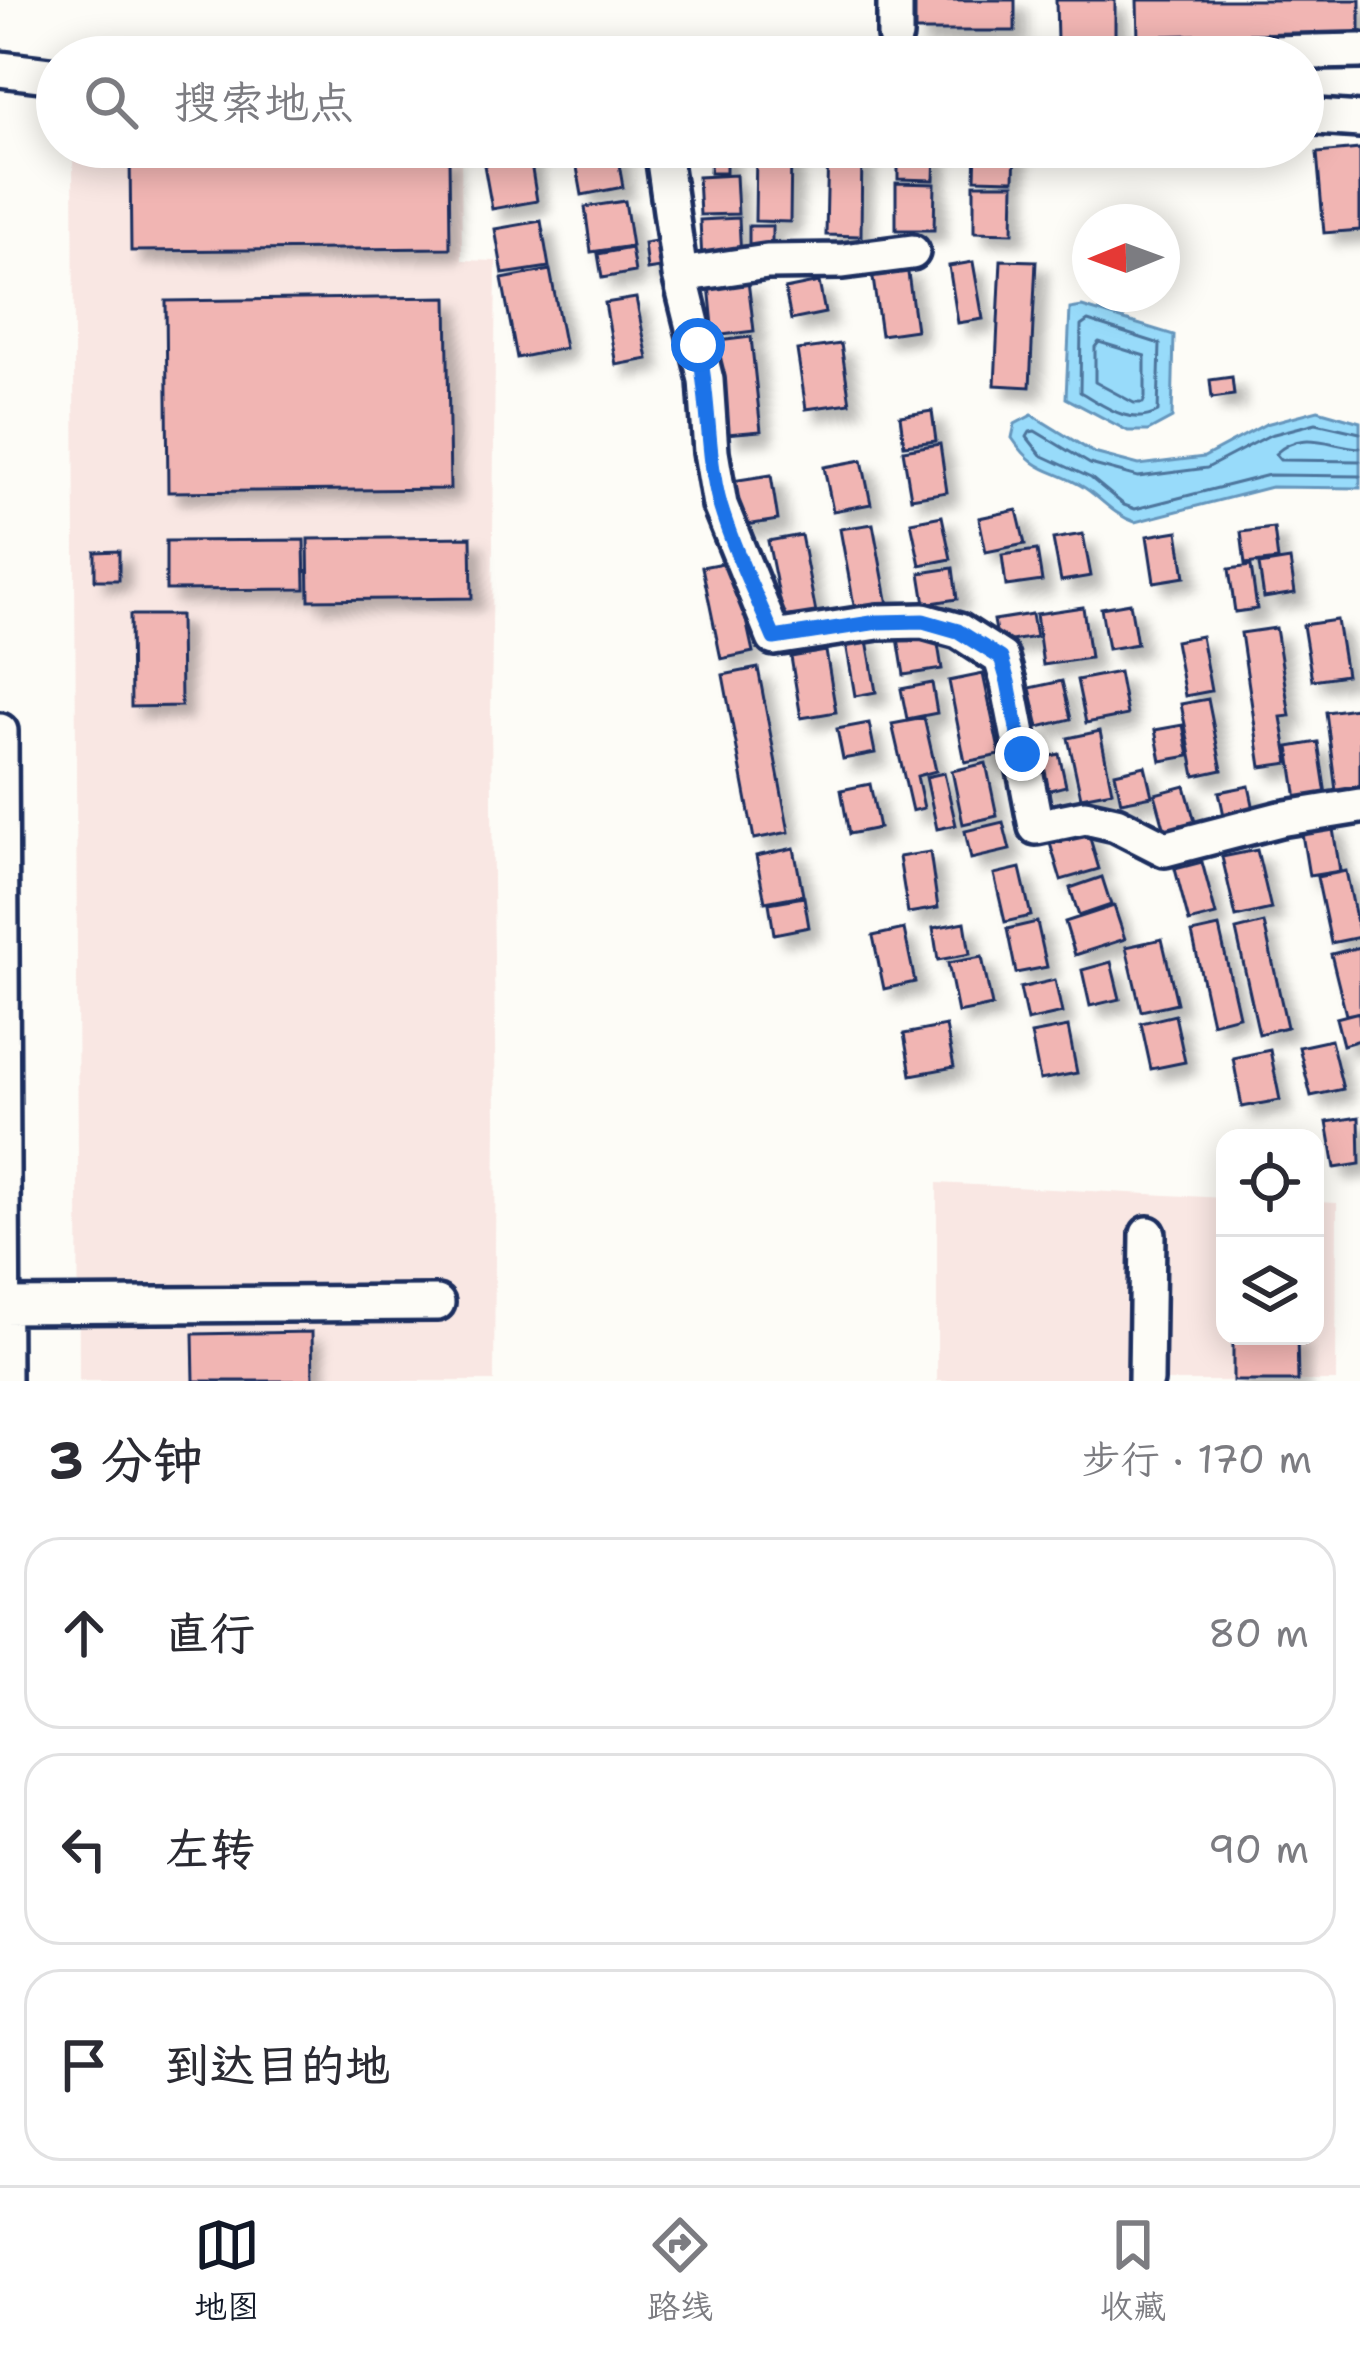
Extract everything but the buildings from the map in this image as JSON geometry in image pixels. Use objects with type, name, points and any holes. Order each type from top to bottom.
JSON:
[{"type":"street","points":[[895,0],[895,36]]},
{"type":"street","points":[[1324,52],[1360,51]]},
{"type":"street","points":[[0,69],[36,73]]},
{"type":"street","points":[[1324,117],[1360,120]]},
{"type":"street","points":[[665,168],[680,275],[706,380],[720,505],[774,638],[878,622],[923,621],[958,631],[1001,658],[1036,826],[1085,817],[1116,824],[1165,849],[1280,819],[1360,806]]},
{"type":"street","points":[[680,275],[766,262],[843,261],[912,252]]},
{"type":"street","points":[[0,730],[3,1381]]},
{"type":"street","points":[[1146,1381],[1148,1234]]},
{"type":"street","points":[[2,1290],[437,1303]]},
{"type":"shaded area","points":[[73,168],[461,168],[462,260],[496,261],[491,722],[494,1381],[79,1381]]},
{"type":"shaded area","points":[[937,1183],[1216,1198],[1216,1345],[1324,1345],[1324,1202],[1337,1203],[1336,1381],[937,1381]]},
{"type":"water","points":[[1070,309],[1098,312],[1174,335],[1172,418],[1148,431],[1128,431],[1066,398]]},
{"type":"water","points":[[1318,410],[1360,422],[1360,488],[1271,487],[1135,522],[1085,488],[1038,465],[1012,438],[1015,424],[1032,415],[1094,453],[1139,465],[1204,457],[1266,424]]},
{"type":"route","points":[[698,345],[720,505],[774,638],[878,622],[923,621],[958,631],[1001,658],[1022,754]]}]
